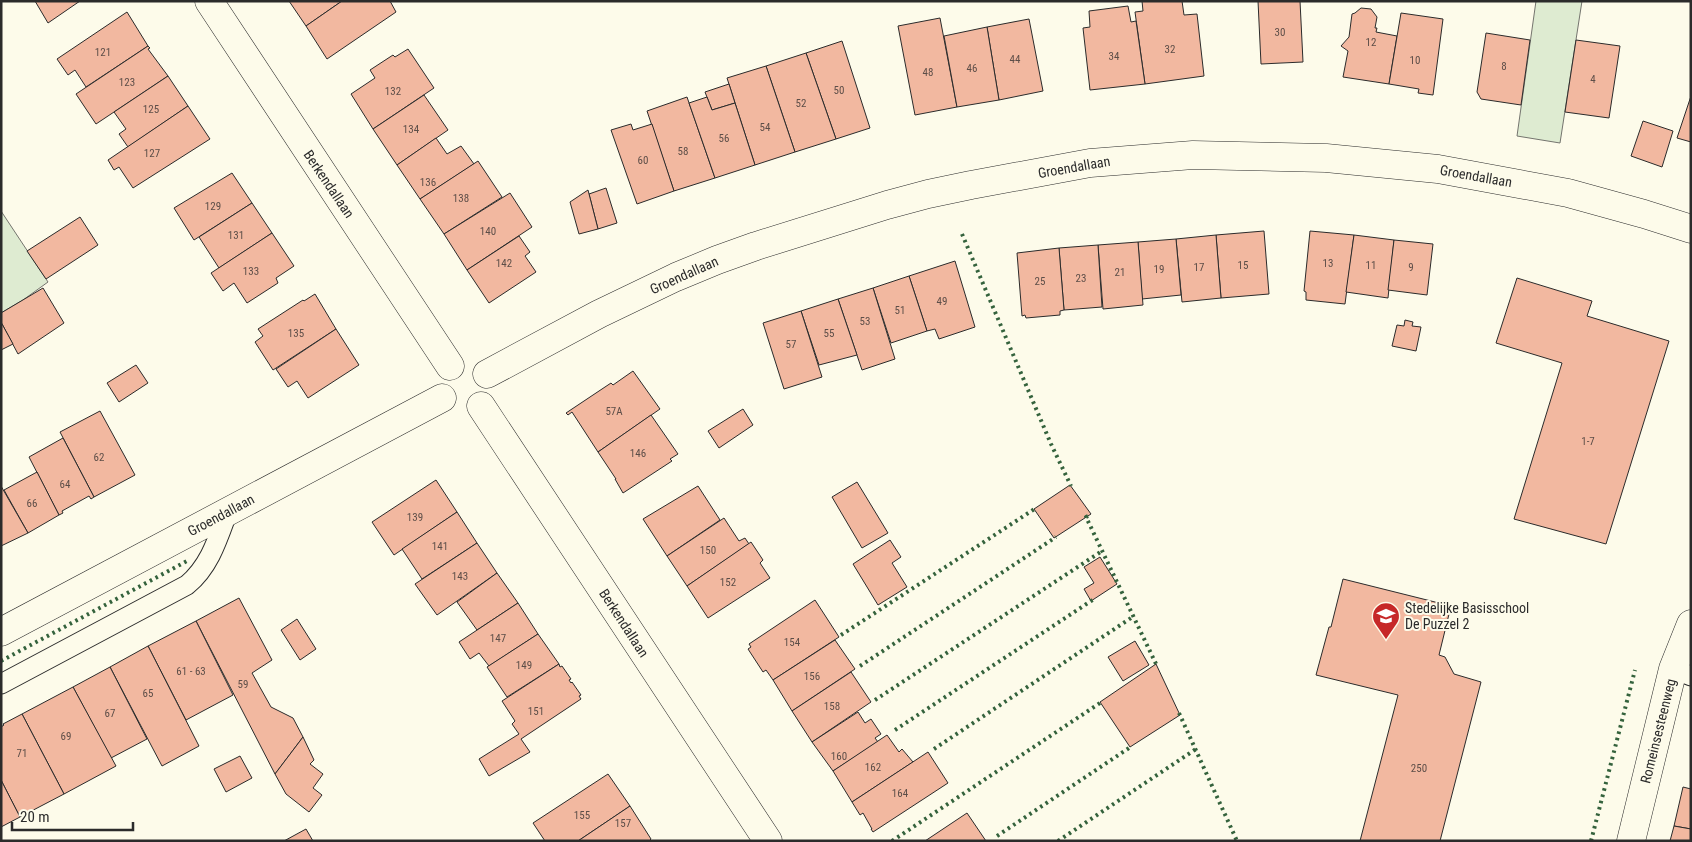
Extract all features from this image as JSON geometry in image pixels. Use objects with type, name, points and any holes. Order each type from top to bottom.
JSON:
[{"type":"street","name":"Berkendallaan","points":[[208,1],[450,366]]},
{"type":"street","name":"Groendallaan","points":[[487,374],[599,314],[676,277],[756,246],[920,196],[1090,163],[1130,158],[1193,155],[1326,158],[1438,169],[1568,193],[1691,229]]},
{"type":"street","points":[[460,361],[468,361],[475,363],[487,374],[490,382],[490,391],[487,399],[481,406],[465,412],[457,411],[449,407],[442,398],[439,383],[442,375],[450,366],[460,361]]},
{"type":"street","name":"Groendallaan","points":[[1,632],[442,398]]},
{"type":"street","name":"Berkendallaan","points":[[481,406],[768,841]]},
{"type":"street","name":"Romeinsesteenweg","points":[[1631,841],[1682,672],[1691,624]]},
{"type":"lane","points":[[1,684],[188,585],[197,577],[216,544],[228,511]]},
{"type":"green space","points":[[1536,1],[1582,1],[1560,143],[1517,136]]},
{"type":"green space","points":[[1,211],[48,282],[1,313]]},
{"type":"building","points":[[35,1],[80,1],[48,23]]},
{"type":"building","points":[[289,1],[342,1],[306,26]]},
{"type":"building","points":[[342,1],[390,1],[396,12],[327,59],[306,26]]},
{"type":"building","points":[[1142,1],[1182,1],[1184,15],[1197,14],[1204,76],[1145,84],[1135,12],[1143,11]]},
{"type":"building","points":[[1258,1],[1300,1],[1303,62],[1261,64]]},
{"type":"building","points":[[1128,6],[1131,22],[1136,21],[1145,84],[1090,90],[1083,28],[1090,27],[1089,11]]},
{"type":"building","points":[[1361,8],[1371,9],[1377,17],[1376,32],[1397,36],[1389,84],[1343,77],[1348,51],[1341,46],[1349,37],[1352,14]]},
{"type":"building","points":[[127,12],[148,46],[86,87],[75,70],[68,75],[57,59]]},
{"type":"building","points":[[1401,13],[1443,19],[1433,95],[1418,93],[1419,89],[1389,84]]},
{"type":"building","points":[[940,18],[957,107],[915,115],[898,26]]},
{"type":"building","points":[[1029,19],[1043,91],[999,100],[987,27]]},
{"type":"building","points":[[987,27],[999,100],[957,107],[944,36]]},
{"type":"building","points":[[1486,33],[1530,40],[1521,105],[1481,99],[1477,92]]},
{"type":"building","points":[[1576,40],[1620,46],[1609,118],[1565,112]]},
{"type":"building","points":[[842,41],[870,128],[836,139],[806,53]]},
{"type":"building","points":[[148,46],[150,48],[148,49],[168,76],[96,124],[76,94]]},
{"type":"building","points":[[408,49],[434,88],[373,129],[351,94],[375,78],[370,70],[393,55],[395,57]]},
{"type":"building","points":[[806,53],[836,139],[795,152],[766,66]]},
{"type":"building","points":[[766,66],[795,152],[755,165],[727,78]]},
{"type":"building","points":[[168,76],[188,106],[128,147],[119,134],[126,129],[114,112]]},
{"type":"building","points":[[729,84],[735,103],[712,110],[705,92]]},
{"type":"building","points":[[424,95],[448,130],[397,165],[373,129]]},
{"type":"building","points":[[1691,96],[1691,142],[1677,138]]},
{"type":"building","points":[[687,97],[715,178],[674,191],[647,111]]},
{"type":"building","points":[[707,97],[712,110],[735,103],[755,165],[715,178],[689,103]]},
{"type":"building","points":[[188,106],[210,139],[133,188],[119,167],[114,170],[108,160]]},
{"type":"building","points":[[1643,121],[1673,131],[1662,167],[1631,156]]},
{"type":"building","points":[[631,124],[633,130],[652,124],[674,191],[637,204],[611,130]]},
{"type":"building","points":[[436,138],[447,154],[461,146],[474,164],[420,199],[397,165]]},
{"type":"building","points":[[478,161],[502,197],[444,234],[420,199]]},
{"type":"building","points":[[232,173],[252,203],[194,240],[174,208]]},
{"type":"building","points":[[606,188],[617,223],[598,229],[589,194]]},
{"type":"building","points":[[588,190],[598,229],[579,234],[570,202]]},
{"type":"building","points":[[510,193],[532,227],[467,270],[444,234]]},
{"type":"building","points":[[252,203],[272,233],[219,268],[199,237]]},
{"type":"building","points":[[80,217],[98,245],[46,279],[27,251]]},
{"type":"building","points":[[1264,231],[1269,294],[1221,298],[1216,235]]},
{"type":"building","points":[[1310,231],[1354,235],[1345,304],[1306,300],[1306,292],[1304,291]]},
{"type":"building","points":[[272,233],[294,266],[276,278],[278,283],[247,303],[234,283],[223,291],[211,273]]},
{"type":"building","points":[[1216,235],[1221,298],[1182,302],[1176,239]]},
{"type":"building","points":[[1354,235],[1394,240],[1388,298],[1346,292]]},
{"type":"building","points":[[519,236],[530,252],[525,256],[536,272],[489,303],[467,270]]},
{"type":"building","points":[[1176,239],[1181,295],[1142,299],[1138,242]]},
{"type":"building","points":[[1394,240],[1433,244],[1427,295],[1388,290]]},
{"type":"building","points":[[1138,242],[1143,305],[1103,309],[1098,245]]},
{"type":"building","points":[[1098,245],[1102,307],[1064,310],[1059,248]]},
{"type":"building","points":[[1059,248],[1064,310],[1060,311],[1060,315],[1026,318],[1025,315],[1022,316],[1017,253]]},
{"type":"building","points":[[955,261],[975,327],[939,339],[935,329],[927,331],[909,276]]},
{"type":"building","points":[[909,276],[927,331],[891,343],[873,288]]},
{"type":"building","points":[[1517,278],[1592,301],[1587,316],[1669,341],[1606,544],[1514,519],[1562,363],[1496,343]]},
{"type":"building","points":[[43,288],[64,323],[18,354],[1,322],[1,313]]},
{"type":"building","points":[[873,288],[895,359],[862,370],[838,299]]},
{"type":"building","points":[[315,294],[336,329],[273,370],[255,342],[263,336],[258,329]]},
{"type":"building","points":[[838,299],[857,355],[819,365],[801,311]]},
{"type":"building","points":[[801,311],[822,377],[784,389],[763,323]]},
{"type":"building","points":[[1405,320],[1413,322],[1412,326],[1421,327],[1416,351],[1392,346],[1397,325],[1404,326]]},
{"type":"building","points":[[1,325],[13,344],[1,350]]},
{"type":"building","points":[[336,329],[359,365],[308,398],[297,381],[288,387],[276,369]]},
{"type":"building","points":[[136,365],[148,383],[119,402],[107,383]]},
{"type":"building","points":[[633,371],[660,409],[598,452],[572,412],[568,415],[566,413],[611,383],[613,385]]},
{"type":"building","points":[[743,409],[753,425],[719,448],[708,431]]},
{"type":"building","points":[[100,411],[135,475],[94,497],[60,432]]},
{"type":"building","points":[[651,415],[678,454],[670,459],[672,461],[623,493],[598,452]]},
{"type":"building","points":[[63,438],[94,497],[91,499],[89,496],[62,511],[63,513],[59,515],[29,457]]},
{"type":"building","points":[[37,472],[59,515],[28,533],[4,490]]},
{"type":"building","points":[[436,480],[457,512],[394,555],[372,522]]},
{"type":"building","points":[[857,482],[888,533],[862,548],[832,497]]},
{"type":"building","points":[[1070,485],[1091,514],[1054,538],[1034,509]]},
{"type":"building","points":[[1,486],[28,533],[1,546]]},
{"type":"building","points":[[698,486],[720,520],[667,556],[643,519]]},
{"type":"building","points":[[457,512],[477,543],[422,579],[402,549]]},
{"type":"building","points":[[724,518],[739,541],[745,538],[749,544],[687,586],[667,556]]},
{"type":"building","points":[[890,540],[901,557],[892,563],[907,587],[878,605],[853,564]]},
{"type":"building","points":[[751,542],[763,560],[760,563],[770,578],[708,618],[687,586]]},
{"type":"building","points":[[477,543],[497,573],[437,615],[415,584]]},
{"type":"building","points":[[1100,557],[1117,584],[1091,601],[1084,589],[1094,583],[1084,567]]},
{"type":"building","points":[[497,573],[518,603],[477,630],[457,602]]},
{"type":"building","points":[[1343,579],[1451,606],[1439,655],[1445,657],[1454,674],[1481,682],[1440,841],[1360,841],[1398,695],[1316,675]]},
{"type":"building","points":[[239,598],[272,660],[252,673],[271,707],[293,718],[303,737],[275,774],[196,621]]},
{"type":"building","points":[[815,600],[839,637],[773,680],[766,670],[763,672],[748,649],[751,647],[749,644]]},
{"type":"building","points":[[518,603],[538,634],[489,666],[479,653],[470,659],[459,642]]},
{"type":"building","points":[[297,619],[316,649],[300,660],[281,630]]},
{"type":"building","points":[[196,621],[233,695],[186,720],[148,646]]},
{"type":"building","points":[[538,634],[559,664],[507,697],[487,667]]},
{"type":"building","points":[[835,640],[855,669],[792,711],[773,680]]},
{"type":"building","points":[[1135,641],[1149,665],[1123,681],[1108,657]]},
{"type":"building","points":[[148,646],[199,746],[162,766],[110,667]]},
{"type":"building","points":[[559,664],[571,679],[569,680],[581,695],[579,696],[581,699],[521,739],[530,752],[489,776],[479,759],[519,734],[512,724],[515,721],[502,701]]},
{"type":"building","points":[[1156,664],[1180,715],[1130,747],[1100,702]]},
{"type":"building","points":[[110,667],[147,739],[111,758],[73,687]]},
{"type":"building","points":[[851,672],[871,702],[812,742],[792,711]]},
{"type":"building","points":[[73,687],[116,766],[64,794],[22,714]]},
{"type":"building","points":[[858,712],[865,723],[871,719],[881,734],[875,738],[878,742],[833,771],[812,742]]},
{"type":"building","points":[[22,714],[64,794],[20,817],[1,780],[1,727]]},
{"type":"building","points":[[887,735],[899,752],[902,749],[913,762],[852,802],[833,771]]},
{"type":"building","points":[[303,737],[314,760],[310,764],[323,774],[313,788],[322,795],[309,812],[286,794],[275,774]]},
{"type":"building","points":[[928,752],[948,783],[873,832],[863,813],[860,815],[852,802]]},
{"type":"building","points":[[240,756],[252,778],[226,792],[214,769]]},
{"type":"building","points":[[608,774],[630,806],[578,841],[545,841],[533,823]]},
{"type":"building","points":[[1,780],[20,817],[1,827]]},
{"type":"building","points":[[1683,787],[1691,789],[1691,829],[1674,826]]},
{"type":"building","points":[[630,806],[651,839],[649,841],[578,841]]},
{"type":"building","points":[[967,813],[986,841],[925,841]]},
{"type":"building","points":[[1674,826],[1691,829],[1691,841],[1670,841]]},
{"type":"building","points":[[306,829],[313,841],[284,841]]},
{"type":"hedge","points":[[962,234],[1051,444],[1071,486]]},
{"type":"hedge","points":[[841,635],[1036,508]]},
{"type":"hedge","points":[[1088,516],[1086,517],[1157,666]]},
{"type":"hedge","points":[[860,666],[1056,537]]},
{"type":"hedge","points":[[875,700],[1102,551]]},
{"type":"hedge","points":[[1,661],[187,561]]},
{"type":"hedge","points":[[895,730],[1094,599]]},
{"type":"hedge","points":[[934,749],[1134,616]]},
{"type":"hedge","points":[[1591,841],[1635,670]]},
{"type":"hedge","points":[[892,841],[1103,701]]},
{"type":"hedge","points":[[1179,713],[1237,841]]},
{"type":"hedge","points":[[997,836],[1132,746]]},
{"type":"hedge","points":[[1058,841],[1196,749]]},
{"type":"place","name":"Stedelijke Basisschool De Puzzel 2","points":[[1386,640]]}]
